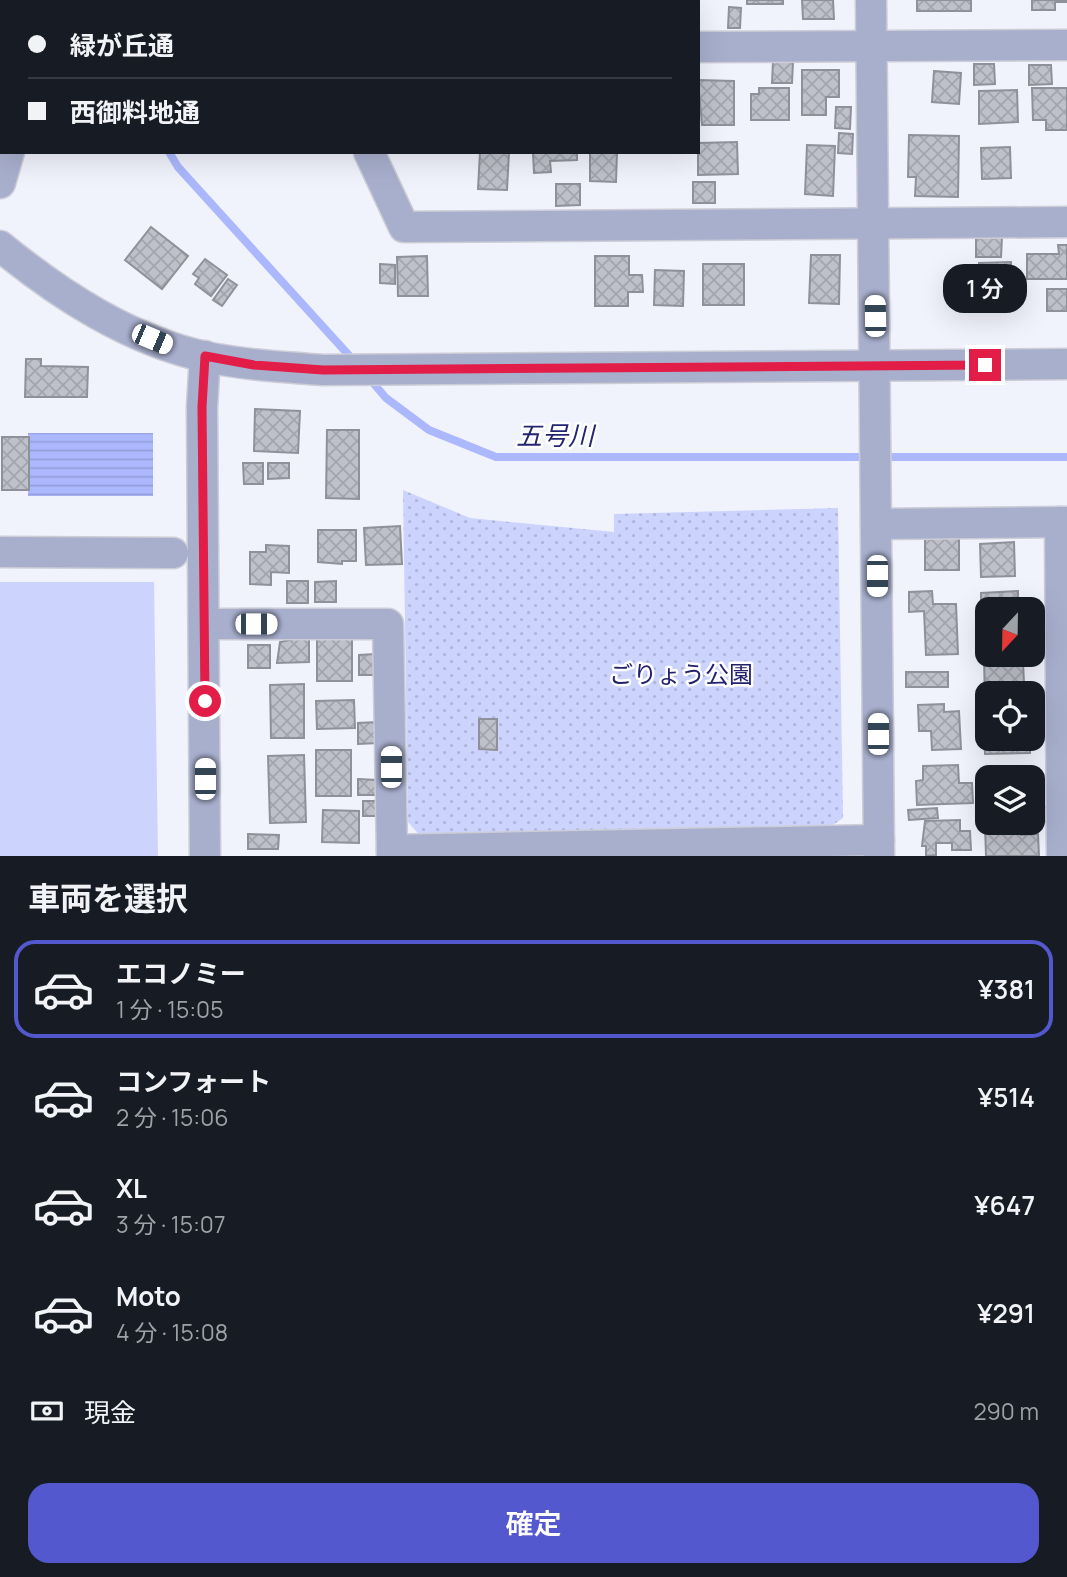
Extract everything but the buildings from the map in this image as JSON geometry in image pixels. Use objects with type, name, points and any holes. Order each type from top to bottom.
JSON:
[{"type":"street","points":[[205,624],[388,624],[392,853],[879,848],[871,0]]},
{"type":"street","points":[[700,47],[1067,45]]},
{"type":"street","points":[[0,183],[8,154]]},
{"type":"street","points":[[370,154],[404,228],[1067,222]]},
{"type":"street","points":[[0,246],[47,284],[109,320],[173,348],[254,365],[323,370],[1067,364]]},
{"type":"street","points":[[205,356],[202,407],[205,856]]},
{"type":"street","points":[[876,524],[1063,522],[1062,856]]},
{"type":"street","points":[[0,552],[173,553]]},
{"type":"green space","name":"ごりょう公園","points":[[403,490],[470,518],[614,532],[614,514],[838,508],[843,818],[827,829],[422,838],[408,822]]},
{"type":"green space","points":[[0,582],[154,582],[158,856],[0,856]]},
{"type":"water","points":[[28,433],[153,433],[153,496],[28,496]]},
{"type":"waterway","name":"五号川","points":[[170,154],[178,167],[355,362]]},
{"type":"waterway","name":"五号川","points":[[368,377],[386,398],[429,430],[496,457],[869,457]]},
{"type":"waterway","name":"五号川","points":[[882,457],[1067,457]]},
{"type":"route","points":[[205,701],[202,407],[205,356],[254,365],[323,370],[985,365]]}]
